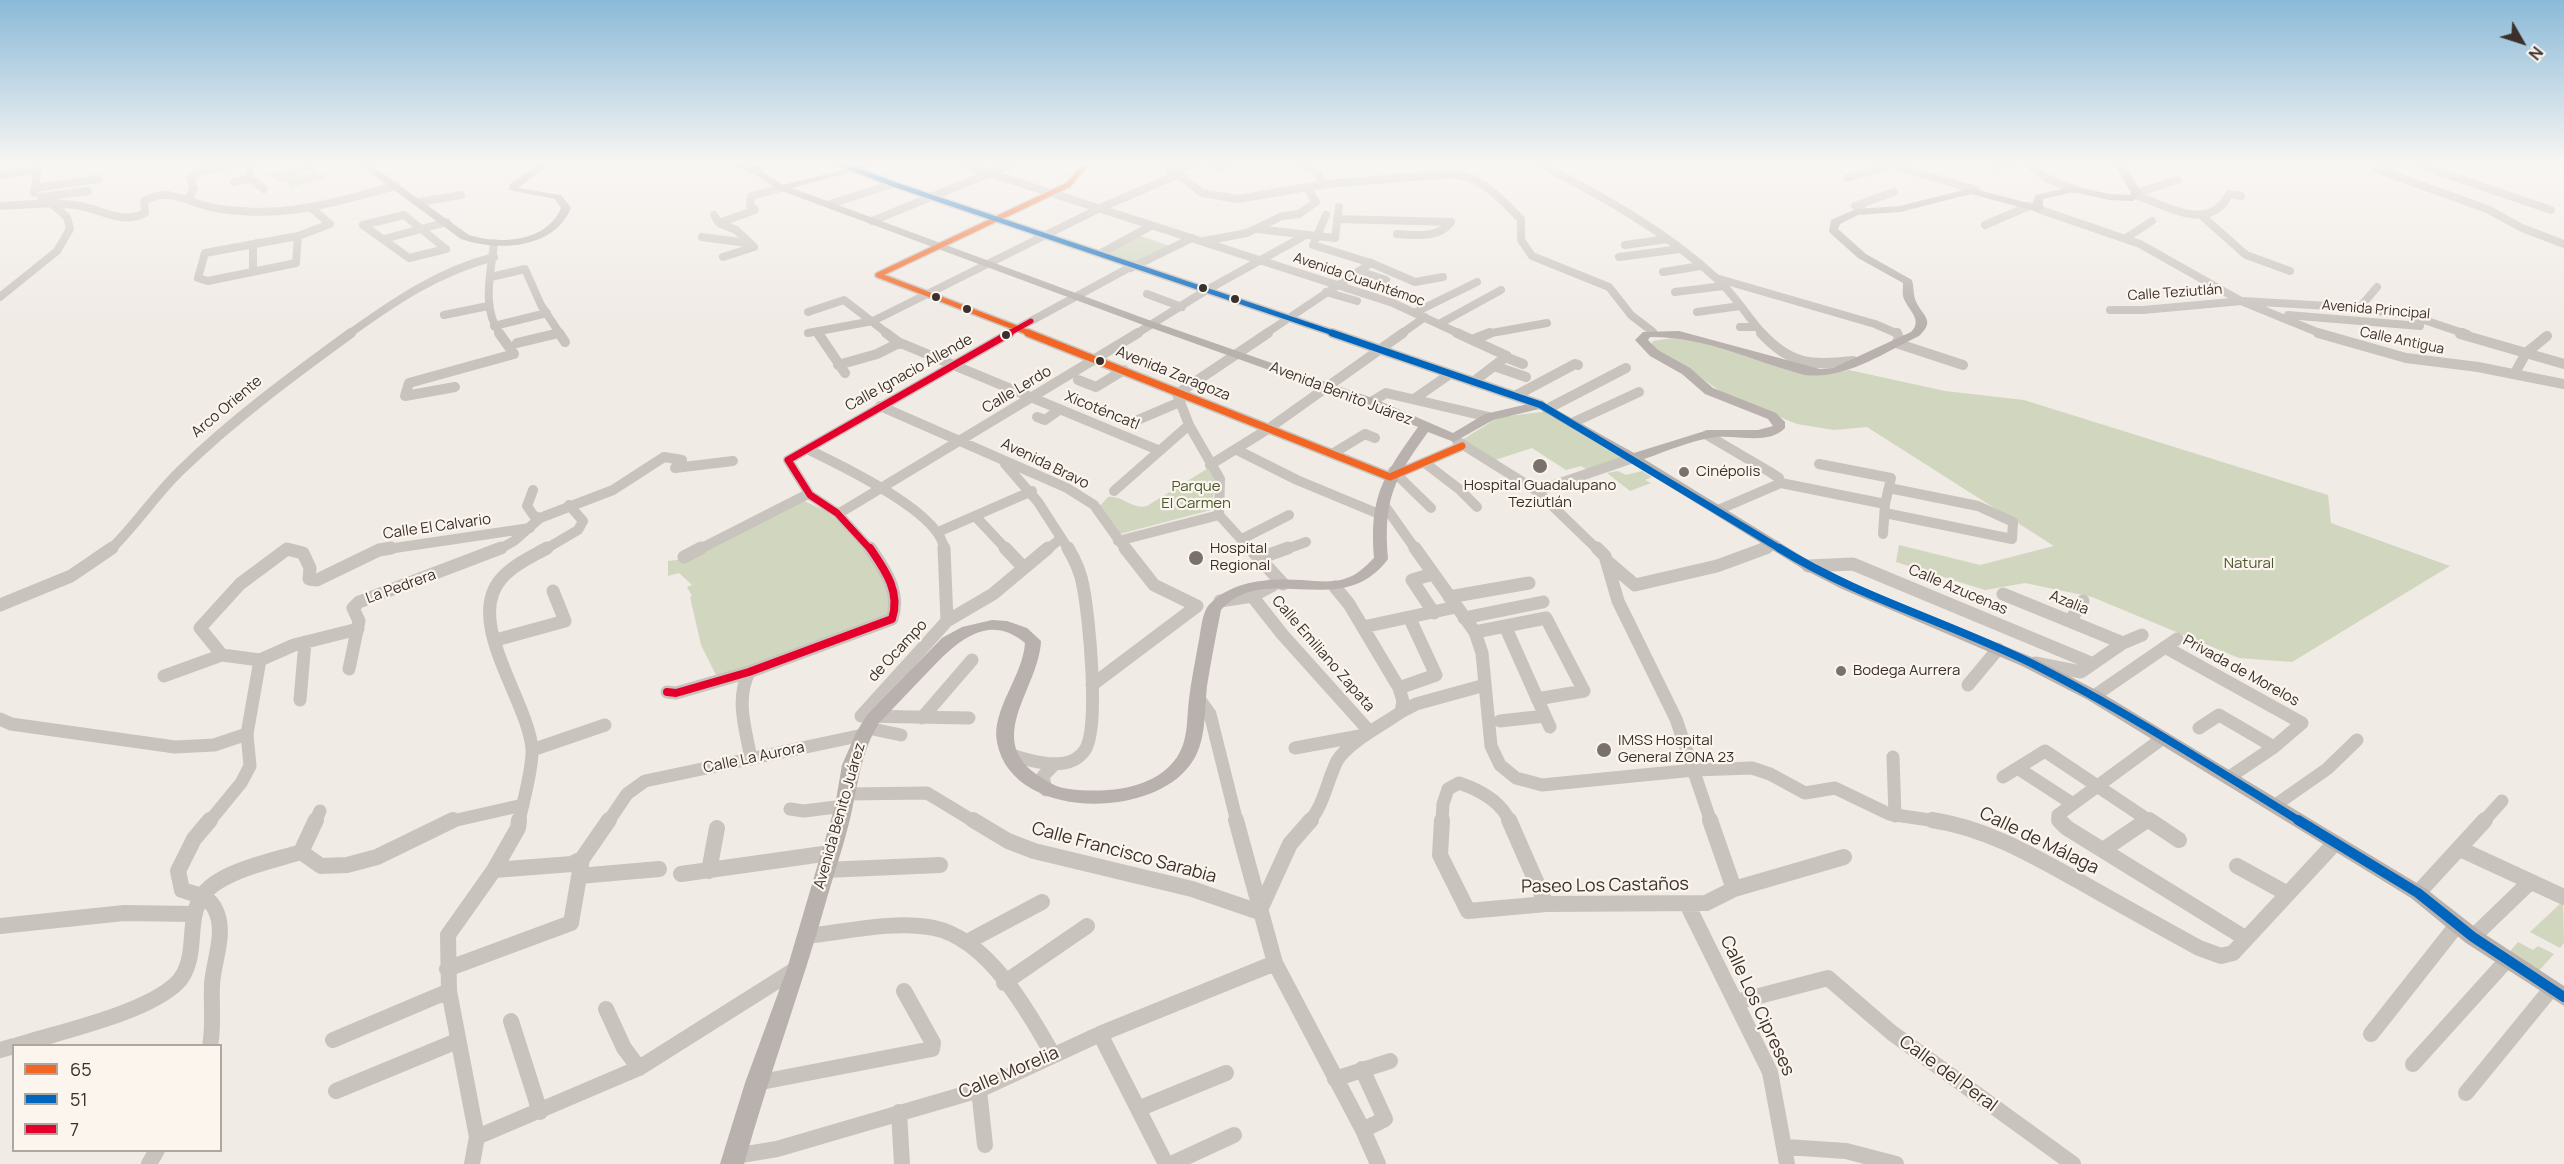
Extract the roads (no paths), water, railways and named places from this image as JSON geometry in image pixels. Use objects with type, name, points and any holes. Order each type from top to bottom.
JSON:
[{"type":"main road","points":[[440,217],[473,241],[494,243],[514,241],[551,231],[564,217]]},
{"type":"main road","name":"Avenida Benito Juárez","points":[[865,217],[1150,324],[1371,402],[1426,426],[1393,474],[1381,508],[1378,528],[1382,559],[1369,574],[1335,587],[1278,584],[1245,589],[1219,601]]},
{"type":"main road","points":[[1633,458],[1707,435],[1765,433],[1779,428],[1779,422],[1772,416],[1709,391],[1686,371],[1645,346],[1641,340],[1650,333],[1679,334],[1710,341],[1805,371],[1836,371],[1853,361],[1898,342],[1921,328],[1922,319],[1909,298],[1908,282],[1853,250],[1833,230],[1835,222],[1846,217]]},
{"type":"main road","points":[[1426,426],[1458,442],[1493,416],[1544,407],[1633,458],[1808,566],[1847,586],[2028,662],[2094,696],[2418,893],[2473,937],[2558,993]]},
{"type":"main road","points":[[1008,754],[1032,780],[1046,790],[1063,796],[1138,793],[1174,773],[1192,745],[1197,696],[1213,609],[1219,601]]},
{"type":"main road","name":"Avenida Benito Juárez","points":[[733,1160],[756,1083],[796,969],[831,853],[845,800],[851,765],[868,728],[948,642],[968,630],[992,625],[1007,626],[1021,631],[1033,641],[1035,656],[1004,727],[1008,754]]},
{"type":"street","points":[[0,297],[43,265],[66,242],[70,224],[68,217]]},
{"type":"street","points":[[298,236],[296,263],[208,281],[198,278],[205,253],[298,236],[330,224],[322,217]]},
{"type":"street","points":[[391,217],[363,225],[413,259],[446,249],[421,228],[404,217]]},
{"type":"street","points":[[725,217],[716,219],[736,231],[748,244]]},
{"type":"street","points":[[757,217],[761,219]]},
{"type":"street","points":[[872,220],[879,217]]},
{"type":"street","points":[[991,217],[1101,253],[1544,407],[1626,368]]},
{"type":"street","points":[[938,245],[999,217]]},
{"type":"street","points":[[898,343],[877,354],[838,364],[815,332],[873,321],[1081,217]]},
{"type":"street","name":"Avenida Cuauhtémoc","points":[[1124,217],[1374,297],[1420,314],[1523,364]]},
{"type":"street","points":[[1196,240],[1231,237],[1257,229],[1279,217]]},
{"type":"street","points":[[1325,217],[1313,245],[1371,263],[1415,282],[1443,277],[1435,267]]},
{"type":"street","points":[[1516,217],[1518,219],[1518,241],[1530,257],[1594,281],[1606,288],[1636,326],[1650,333]]},
{"type":"street","points":[[1519,217],[1523,227],[1521,240],[1532,256],[1609,287],[1650,333]]},
{"type":"street","points":[[1633,217],[1667,239],[1716,278],[1757,327],[1785,354],[1811,364],[1853,361]]},
{"type":"street","points":[[1985,225],[2005,217]]},
{"type":"street","points":[[2064,217],[2126,238],[2241,301]]},
{"type":"street","points":[[2204,217],[2223,232],[2233,246],[2252,259],[2290,271]]},
{"type":"street","points":[[2502,217],[2522,228],[2564,244]]},
{"type":"street","points":[[1257,229],[1335,238],[1337,219],[1451,222],[1448,227],[1435,235],[1397,234]]},
{"type":"street","points":[[2126,238],[2152,221]]},
{"type":"street","points":[[384,239],[447,222]]},
{"type":"street","points":[[1101,253],[1151,226]]},
{"type":"street","name":"Calle Lerdo","points":[[838,514],[1032,399],[1205,291],[1304,236]]},
{"type":"street","points":[[702,237],[748,244],[754,247],[723,256]]},
{"type":"street","points":[[1625,245],[1667,239]]},
{"type":"street","name":"Calle Ignacio Allende","points":[[808,494],[788,460],[1076,296],[1134,266],[1196,240]]},
{"type":"street","points":[[253,272],[253,246],[257,243]]},
{"type":"street","points":[[454,387],[416,396],[405,396],[409,383],[514,354],[494,327],[488,306],[487,290],[494,257],[494,243]]},
{"type":"street","name":"Avenida Zaragoza","points":[[938,245],[879,275],[925,295],[1124,370],[1179,396],[1332,454],[1393,474]]},
{"type":"street","points":[[1619,257],[1680,249]]},
{"type":"street","name":"Arco Oriente","points":[[0,605],[69,576],[110,550],[158,492],[226,426],[371,320],[436,277],[473,262],[494,257]]},
{"type":"street","points":[[1133,422],[1179,396],[1234,354],[1371,263]]},
{"type":"street","points":[[1663,272],[1701,267]]},
{"type":"street","points":[[491,277],[525,269],[547,314],[565,342]]},
{"type":"street","points":[[1359,271],[1386,280]]},
{"type":"street","points":[[1716,278],[1875,324],[1897,332],[1898,342],[1963,365]]},
{"type":"street","points":[[1210,465],[1237,450],[1381,350],[1420,314],[1477,282]]},
{"type":"street","points":[[1675,292],[1723,286]]},
{"type":"street","points":[[2363,308],[2361,306],[2377,287]]},
{"type":"street","points":[[1439,324],[1501,290]]},
{"type":"street","points":[[1326,292],[1357,301]]},
{"type":"street","points":[[1147,294],[1182,307]]},
{"type":"street","points":[[1353,313],[1374,297]]},
{"type":"street","name":"Xicoténcatl","points":[[825,307],[844,300],[898,343],[1158,450]]},
{"type":"street","name":"Calle Antigua","points":[[2241,301],[2328,337],[2396,356],[2515,373],[2564,384]]},
{"type":"street","name":"Calle Teziutlán","points":[[2110,310],[2159,311],[2241,301],[2363,308],[2386,310],[2454,328],[2467,335]]},
{"type":"street","points":[[444,315],[488,306]]},
{"type":"street","points":[[1697,312],[1740,306]]},
{"type":"street","points":[[812,315],[825,307],[836,313]]},
{"type":"street","name":"Avenida Principal","points":[[2254,307],[2302,318],[2395,323],[2467,335],[2564,364]]},
{"type":"street","points":[[494,327],[547,314]]},
{"type":"street","points":[[1472,340],[1492,332],[1547,323]]},
{"type":"street","points":[[1740,327],[1757,327]]},
{"type":"street","points":[[517,343],[560,333]]},
{"type":"street","points":[[2515,373],[2526,353],[2547,336]]},
{"type":"street","points":[[1473,382],[1506,357]]},
{"type":"street","points":[[1575,364],[1578,365],[1516,396],[1575,364]]},
{"type":"street","points":[[1494,366],[1526,377]]},
{"type":"street","points":[[1078,380],[1096,387],[1124,370]]},
{"type":"street","points":[[1414,399],[1450,374]]},
{"type":"street","points":[[1572,423],[1639,392]]},
{"type":"street","points":[[1371,402],[1386,393],[1493,416]]},
{"type":"street","points":[[1179,396],[1189,425],[1220,479],[1218,513],[1260,558],[1278,584],[1252,596],[1219,601]]},
{"type":"street","name":"Avenida Bravo","points":[[880,406],[1066,488],[1094,505],[1154,585],[1197,606],[1092,685]]},
{"type":"street","points":[[1041,418],[1059,410]]},
{"type":"street","points":[[1114,490],[1189,425]]},
{"type":"street","points":[[1332,454],[1365,434],[1375,438]]},
{"type":"street","points":[[1707,435],[1770,472],[1779,478],[1781,483]]},
{"type":"street","points":[[1431,508],[1393,474],[1425,463],[1458,442],[1537,491],[1608,562],[1635,585],[1717,566],[1775,545]]},
{"type":"street","points":[[807,449],[905,502],[939,532],[1032,492]]},
{"type":"street","points":[[1237,450],[1278,472],[1381,508],[1475,632],[1546,618],[1584,691],[1537,699]]},
{"type":"street","points":[[530,528],[540,518],[613,490],[664,457],[682,460],[675,468],[733,461]]},
{"type":"street","points":[[1537,491],[1633,458]]},
{"type":"street","points":[[1001,459],[1032,492],[1060,537],[1080,573],[1087,600],[1092,685],[1088,746],[1076,756],[1055,764],[1043,776],[1046,790]]},
{"type":"street","points":[[1425,463],[1459,489],[1477,507]]},
{"type":"street","points":[[1820,464],[1891,478],[1883,534]]},
{"type":"street","points":[[1718,510],[1781,483],[2012,539],[2013,522],[1978,506],[1888,488]]},
{"type":"street","points":[[533,490],[527,506],[534,516],[540,518]]},
{"type":"street","points":[[667,692],[676,693],[746,676],[878,626],[892,619],[896,607],[892,584],[864,538],[838,514],[808,494],[684,557]]},
{"type":"street","points":[[472,1164],[477,1137],[449,991],[448,935],[494,870],[518,828],[532,750],[524,713],[506,676],[496,640],[488,622],[495,587],[511,569],[578,530],[583,520],[569,505]]},
{"type":"street","points":[[1118,539],[1218,513]]},
{"type":"street","points":[[1242,538],[1289,515]]},
{"type":"street","points":[[977,516],[1025,567]]},
{"type":"street","name":"Calle El Calvario","points":[[222,655],[200,628],[251,572],[287,549],[303,553],[310,568],[309,579],[317,580],[378,550],[530,528]]},
{"type":"street","name":"La Pedrera","points":[[358,629],[359,621],[353,608],[359,602],[494,552],[530,528]]},
{"type":"street","name":"de Ocampo","points":[[868,728],[861,716],[947,621],[944,542],[939,532]]},
{"type":"street","points":[[947,621],[974,610],[1003,589],[1060,537]]},
{"type":"street","points":[[1260,558],[1306,542]]},
{"type":"street","points":[[1608,562],[1618,601],[1676,719],[1734,889]]},
{"type":"street","name":"Calle Azucenas","points":[[1808,566],[1828,567],[1853,564],[2091,663]]},
{"type":"street","points":[[1432,574],[1412,580],[1434,612]]},
{"type":"street","points":[[1363,627],[1410,619],[1456,607],[1529,583]]},
{"type":"street","points":[[1335,587],[1363,627],[1399,688],[1403,701],[1401,712]]},
{"type":"street","points":[[496,640],[565,621],[553,591]]},
{"type":"street","name":"Azalia","points":[[2003,594],[2123,643]]},
{"type":"street","name":"Calle Emiliano Zapata","points":[[1252,596],[1368,734],[1295,748]]},
{"type":"street","points":[[2070,621],[2083,601]]},
{"type":"street","points":[[1456,607],[1543,602]]},
{"type":"street","points":[[1399,688],[1436,675],[1410,619]]},
{"type":"street","points":[[1500,721],[1547,722],[1505,626]]},
{"type":"street","points":[[164,676],[222,655],[260,660],[305,642],[358,629],[349,669]]},
{"type":"street","name":"Calle de Málaga","points":[[1475,632],[1482,646],[1486,727],[1491,753],[1498,765],[1519,780],[1542,785],[1694,770],[1752,768],[1805,793],[1835,788],[1895,816],[1960,824],[1984,832],[2033,856],[2199,948],[2221,956],[2233,953],[2245,938]]},
{"type":"street","points":[[2028,662],[2081,672],[2123,643],[2142,635]]},
{"type":"street","points":[[2094,696],[2177,639]]},
{"type":"street","points":[[300,700],[305,642]]},
{"type":"street","name":"Privada de Morelos","points":[[2165,647],[2302,723],[2274,747]]},
{"type":"street","points":[[1968,685],[1998,649]]},
{"type":"street","points":[[211,1044],[214,1031],[215,1006],[212,987],[220,926],[210,902],[202,896],[182,890],[178,871],[194,839],[241,783],[250,766],[247,734],[260,660]]},
{"type":"street","points":[[922,718],[972,660]]},
{"type":"street","points":[[746,676],[742,701],[751,759]]},
{"type":"street","points":[[1259,912],[1290,844],[1316,814],[1338,759],[1368,734],[1416,704],[1485,685]]},
{"type":"street","points":[[1197,696],[1210,714],[1224,763],[1259,912],[1275,963],[1363,1130],[1378,1164]]},
{"type":"street","points":[[2199,728],[2220,715],[2274,747],[2228,778]]},
{"type":"street","points":[[868,728],[922,718],[969,718]]},
{"type":"street","points":[[0,719],[11,724],[175,747],[214,745],[247,734]]},
{"type":"street","points":[[532,750],[605,725]]},
{"type":"street","points":[[868,728],[901,735]]},
{"type":"street","name":"Calle La Aurora","points":[[582,859],[627,794],[645,781],[751,759],[868,728]]},
{"type":"street","points":[[2163,738],[2058,815],[2059,820],[2067,828],[2245,938],[2335,843]]},
{"type":"street","points":[[2274,806],[2327,769],[2357,740]]},
{"type":"street","points":[[2003,777],[2045,751],[2179,840]]},
{"type":"street","points":[[1008,754],[1032,762],[1055,764]]},
{"type":"street","points":[[1893,757],[1895,816]]},
{"type":"street","points":[[2019,769],[2073,804]]},
{"type":"street","name":"Paseo Los Castaños","points":[[1546,904],[1504,808],[1474,788],[1459,783],[1448,789],[1443,804],[1440,855],[1468,911],[1546,904],[1706,903],[1734,889],[1844,857]]},
{"type":"street","name":"Calle Francisco Sarabia","points":[[790,809],[804,811],[845,800],[927,794],[1008,840],[1034,851],[1192,889],[1259,912]]},
{"type":"street","points":[[2418,893],[2502,801]]},
{"type":"street","points":[[301,852],[321,866],[346,865],[377,857],[449,821],[523,805]]},
{"type":"street","points":[[24,1044],[150,1001],[178,983],[192,956],[195,914],[202,896],[210,887],[240,872],[301,852],[320,811]]},
{"type":"street","points":[[2103,850],[2147,820]]},
{"type":"street","points":[[709,871],[717,828]]},
{"type":"street","points":[[2460,849],[2564,897]]},
{"type":"street","points":[[681,874],[831,853]]},
{"type":"street","points":[[494,870],[572,864],[582,859]]},
{"type":"street","points":[[447,969],[571,923],[582,859]]},
{"type":"street","points":[[825,870],[940,865]]},
{"type":"street","points":[[2236,866],[2288,894]]},
{"type":"street","points":[[579,876],[659,869]]},
{"type":"street","points":[[2473,937],[2530,882]]},
{"type":"street","points":[[967,942],[1042,902]]},
{"type":"street","name":"Calle Los Cipreses","points":[[1687,904],[1770,1072],[1787,1155]]},
{"type":"street","points":[[0,926],[124,913],[195,914]]},
{"type":"street","points":[[2371,1034],[2457,925]]},
{"type":"street","points":[[1004,983],[1087,926]]},
{"type":"street","points":[[806,936],[934,928],[967,942],[1004,983],[1035,1023],[1053,1054]]},
{"type":"street","points":[[2413,1064],[2507,960]]},
{"type":"street","name":"Calle Morelia","points":[[733,1160],[979,1090],[1053,1054],[1275,963]]},
{"type":"street","points":[[477,1137],[639,1068],[796,969]]},
{"type":"street","name":"Calle del Peral","points":[[1736,1002],[1828,978],[1892,1033],[2073,1164]]},
{"type":"street","points":[[333,1040],[449,991]]},
{"type":"street","points":[[756,1083],[932,1048],[933,1043],[904,991]]},
{"type":"street","points":[[2466,1093],[2558,993]]},
{"type":"street","points":[[606,1009],[624,1048],[639,1068]]},
{"type":"street","points":[[512,1021],[540,1112]]},
{"type":"street","points":[[1100,1034],[1168,1164],[1234,1135]]},
{"type":"street","points":[[336,1091],[457,1041]]},
{"type":"street","points":[[1335,1079],[1390,1061]]},
{"type":"street","points":[[1362,1069],[1385,1119],[1363,1130]]},
{"type":"street","points":[[1138,1109],[1226,1072]]},
{"type":"street","points":[[979,1090],[985,1145]]},
{"type":"street","points":[[899,1112],[902,1164]]},
{"type":"street","points":[[1787,1155],[1846,1151],[1896,1164]]},
{"type":"place","name":"Hospital Guadalupano Teziutlán","points":[[1540,466]]},
{"type":"place","name":"Cinépolis","points":[[1684,472]]},
{"type":"place","name":"Hospital Regional","points":[[1196,558]]},
{"type":"place","name":"Bodega Aurrera","points":[[1841,671]]},
{"type":"place","name":"IMSS Hospital General ZONA 23","points":[[1604,750]]},
{"type":"park label","name":"Parque El Carmen","points":[[1196,496]]},
{"type":"park label","name":"Natural","points":[[2249,564]]}]
